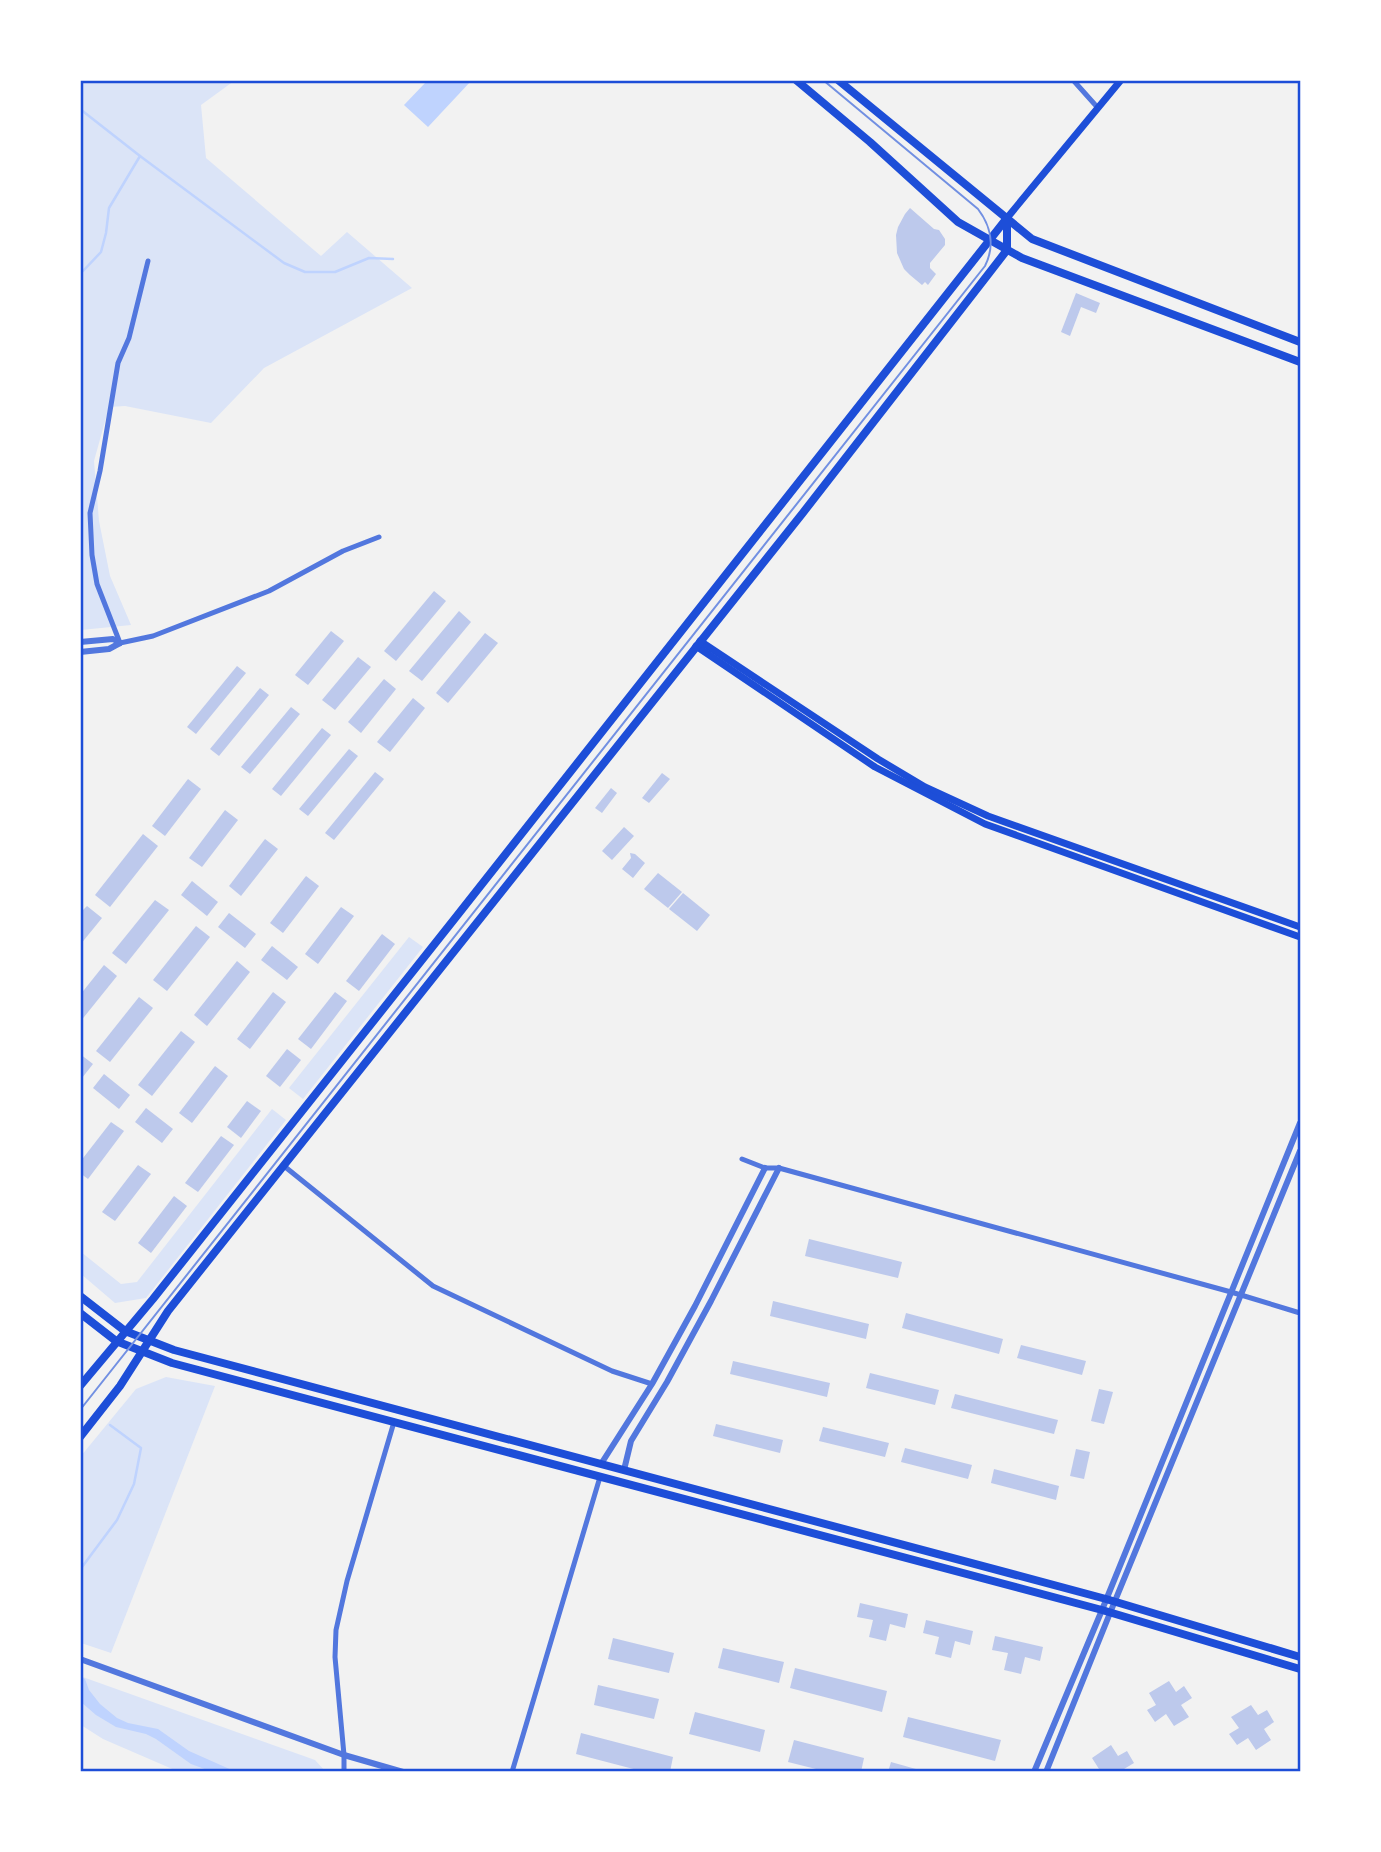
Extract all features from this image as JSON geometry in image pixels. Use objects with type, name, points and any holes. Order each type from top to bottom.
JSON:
[{"type":"main road","points":[[796,80],[870,142],[958,222],[1007,250],[1022,258],[1300,362]]},
{"type":"main road","points":[[838,80],[1032,239],[1300,342]]},
{"type":"main road","points":[[80,1386],[153,1299],[456,918],[1007,218],[1121,80]]},
{"type":"main road","points":[[80,1437],[120,1387],[168,1311],[802,514],[1007,250],[1007,218]]},
{"type":"main road","points":[[698,644],[925,787],[988,816],[1300,927]]},
{"type":"main road","points":[[698,644],[874,767],[985,824],[1300,937]]},
{"type":"main road","points":[[80,1296],[125,1331],[174,1350],[1110,1601],[1300,1657]]},
{"type":"main road","points":[[80,1312],[116,1341],[172,1363],[1106,1612],[1300,1669]]},
{"type":"street","points":[[1073,80],[1098,108]]},
{"type":"street","points":[[120,643],[97,584],[92,555],[90,513],[100,471],[118,363],[129,338],[148,261]]},
{"type":"street","points":[[80,652],[109,649],[120,643],[153,636],[269,591],[343,551],[379,537]]},
{"type":"street","points":[[80,642],[113,639],[120,643]]},
{"type":"street","points":[[1046,1772],[1110,1601],[1300,1122]]},
{"type":"street","points":[[1110,1601],[1300,1151]]},
{"type":"street","points":[[742,1158],[765,1168],[779,1168],[1300,1313]]},
{"type":"street","points":[[284,1166],[433,1286],[612,1371],[652,1384]]},
{"type":"street","points":[[601,1464],[652,1384],[765,1168]]},
{"type":"street","points":[[624,1470],[631,1441],[711,1301],[779,1168]]},
{"type":"street","points":[[344,1772],[335,1657],[336,1630],[347,1581],[394,1422]]},
{"type":"street","points":[[512,1772],[600,1477]]},
{"type":"street","points":[[1034,1772],[1106,1612]]},
{"type":"street","points":[[80,1659],[344,1755],[403,1772]]},
{"type":"shaded area","points":[[81,81],[234,81],[201,105],[206,158],[321,256],[347,232],[412,288],[264,368],[211,423],[125,406],[109,407],[94,461],[99,521],[110,576],[131,625],[81,630]]},
{"type":"shaded area","points":[[409,937],[423,947],[303,1099],[289,1088]]},
{"type":"shaded area","points":[[272,1109],[286,1120],[146,1298],[115,1303],[81,1274],[81,1252],[121,1284],[137,1282]]},
{"type":"shaded area","points":[[166,1377],[215,1386],[111,1653],[81,1643],[81,1456],[136,1389]]},
{"type":"shaded area","points":[[80,1676],[315,1760],[325,1771],[177,1771],[103,1739],[81,1725]]},
{"type":"water","points":[[427,81],[471,81],[428,127],[404,105]]},
{"type":"water","points":[[81,1677],[85,1679],[89,1690],[100,1704],[117,1718],[158,1729],[189,1751],[234,1771],[210,1771],[191,1764],[156,1739],[116,1727],[96,1715],[81,1702]]},
{"type":"building","points":[[910,208],[934,229],[939,230],[945,239],[945,245],[930,263],[930,268],[936,274],[928,285],[925,282],[922,285],[904,269],[897,253],[898,227]]},
{"type":"building","points":[[1076,293],[1100,303],[1096,313],[1081,307],[1070,336],[1061,332]]},
{"type":"building","points":[[434,591],[446,601],[396,661],[384,651]]},
{"type":"building","points":[[459,611],[471,622],[422,681],[409,671]]},
{"type":"building","points":[[331,631],[344,641],[308,685],[295,675]]},
{"type":"building","points":[[485,633],[498,643],[448,703],[436,693]]},
{"type":"building","points":[[358,657],[371,667],[335,710],[322,700]]},
{"type":"building","points":[[237,666],[246,673],[196,734],[187,727]]},
{"type":"building","points":[[384,679],[396,689],[361,733],[348,722]]},
{"type":"building","points":[[260,688],[269,695],[219,756],[210,749]]},
{"type":"building","points":[[413,698],[425,708],[390,752],[377,742]]},
{"type":"building","points":[[291,707],[300,714],[250,774],[241,767]]},
{"type":"building","points":[[322,728],[331,735],[281,796],[272,789]]},
{"type":"building","points":[[349,749],[358,756],[308,816],[299,809]]},
{"type":"building","points":[[375,772],[384,779],[334,840],[325,833]]},
{"type":"building","points":[[662,773],[670,779],[649,803],[642,798]]},
{"type":"building","points":[[188,779],[201,789],[165,836],[152,826]]},
{"type":"building","points":[[611,788],[617,793],[602,813],[595,808]]},
{"type":"building","points":[[225,810],[238,820],[202,867],[189,858]]},
{"type":"building","points":[[624,827],[634,836],[612,860],[602,851]]},
{"type":"building","points":[[143,834],[158,846],[110,907],[95,895]]},
{"type":"building","points":[[265,839],[278,849],[241,896],[229,886]]},
{"type":"building","points":[[630,853],[645,863],[633,878],[622,869],[631,858]]},
{"type":"building","points":[[658,873],[682,892],[668,908],[644,889]]},
{"type":"building","points":[[306,876],[319,886],[283,933],[270,923]]},
{"type":"building","points":[[192,881],[218,902],[207,916],[181,895]]},
{"type":"building","points":[[683,893],[710,915],[697,931],[669,909]]},
{"type":"building","points":[[155,900],[169,910],[126,964],[112,953]]},
{"type":"building","points":[[87,906],[102,918],[80,945],[80,913]]},
{"type":"building","points":[[341,907],[354,916],[318,964],[305,954]]},
{"type":"building","points":[[229,913],[256,934],[245,948],[218,927]]},
{"type":"building","points":[[196,926],[210,937],[167,991],[153,980]]},
{"type":"building","points":[[382,934],[395,944],[359,991],[346,981]]},
{"type":"building","points":[[272,946],[298,967],[287,980],[261,960]]},
{"type":"building","points":[[237,961],[250,972],[207,1026],[194,1015]]},
{"type":"building","points":[[104,965],[117,976],[80,1022],[80,995]]},
{"type":"building","points":[[273,992],[286,1002],[250,1049],[237,1039]]},
{"type":"building","points":[[335,992],[347,1001],[311,1049],[298,1039]]},
{"type":"building","points":[[139,997],[153,1008],[110,1062],[96,1051]]},
{"type":"building","points":[[181,1031],[195,1042],[152,1096],[138,1085]]},
{"type":"building","points":[[287,1049],[301,1060],[280,1087],[266,1076]]},
{"type":"building","points":[[80,1054],[93,1064],[82,1078],[80,1077]]},
{"type":"building","points":[[215,1066],[228,1076],[192,1123],[179,1113]]},
{"type":"building","points":[[104,1074],[130,1095],[119,1109],[93,1088]]},
{"type":"building","points":[[247,1101],[261,1111],[241,1138],[227,1127]]},
{"type":"building","points":[[146,1108],[173,1129],[162,1143],[135,1122]]},
{"type":"building","points":[[111,1122],[124,1131],[88,1179],[80,1173],[80,1162]]},
{"type":"building","points":[[221,1136],[234,1145],[198,1192],[185,1183]]},
{"type":"building","points":[[138,1165],[151,1174],[115,1221],[102,1212]]},
{"type":"building","points":[[174,1196],[187,1206],[151,1253],[138,1243]]},
{"type":"building","points":[[809,1239],[902,1262],[898,1278],[805,1256]]},
{"type":"building","points":[[773,1301],[869,1324],[866,1339],[770,1316]]},
{"type":"building","points":[[906,1313],[1003,1339],[999,1354],[902,1328]]},
{"type":"building","points":[[1021,1345],[1086,1361],[1082,1375],[1017,1358]]},
{"type":"building","points":[[733,1361],[830,1383],[827,1397],[730,1374]]},
{"type":"building","points":[[870,1373],[939,1390],[935,1405],[866,1388]]},
{"type":"building","points":[[1099,1389],[1113,1392],[1104,1424],[1091,1421]]},
{"type":"building","points":[[955,1394],[1058,1420],[1054,1434],[951,1408]]},
{"type":"building","points":[[716,1424],[783,1440],[780,1453],[713,1436]]},
{"type":"building","points":[[823,1427],[889,1443],[885,1457],[819,1441]]},
{"type":"building","points":[[905,1448],[972,1465],[968,1479],[901,1462]]},
{"type":"building","points":[[1076,1449],[1090,1452],[1084,1479],[1070,1476]]},
{"type":"building","points":[[994,1469],[1059,1486],[1056,1500],[991,1483]]},
{"type":"building","points":[[860,1603],[908,1614],[905,1628],[890,1624],[886,1641],[869,1637],[873,1620],[857,1617]]},
{"type":"building","points":[[926,1620],[973,1631],[970,1645],[955,1641],[951,1658],[935,1654],[939,1637],[923,1633]]},
{"type":"building","points":[[995,1636],[1043,1647],[1040,1661],[1025,1657],[1021,1674],[1004,1670],[1008,1653],[992,1650]]},
{"type":"building","points":[[613,1638],[674,1653],[669,1673],[608,1659]]},
{"type":"building","points":[[723,1648],[784,1662],[779,1683],[718,1668]]},
{"type":"building","points":[[795,1668],[887,1691],[882,1712],[790,1688]]},
{"type":"building","points":[[1169,1681],[1176,1692],[1184,1686],[1192,1698],[1181,1705],[1189,1717],[1174,1726],[1166,1714],[1155,1722],[1147,1710],[1156,1705],[1149,1693]]},
{"type":"building","points":[[598,1685],[659,1699],[654,1719],[594,1705]]},
{"type":"building","points":[[1251,1705],[1258,1715],[1267,1710],[1274,1722],[1264,1729],[1271,1740],[1256,1750],[1248,1738],[1237,1745],[1229,1734],[1239,1728],[1231,1717]]},
{"type":"building","points":[[695,1712],[765,1730],[760,1752],[689,1734]]},
{"type":"building","points":[[908,1717],[1001,1740],[995,1761],[903,1737]]},
{"type":"building","points":[[581,1733],[673,1757],[670,1772],[645,1772],[576,1754]]},
{"type":"building","points":[[794,1740],[864,1758],[861,1772],[828,1772],[788,1762]]},
{"type":"building","points":[[1111,1745],[1118,1756],[1127,1751],[1134,1763],[1124,1769],[1125,1772],[1095,1772],[1099,1769],[1092,1758]]},
{"type":"building","points":[[891,1762],[923,1771],[923,1772],[888,1772]]},
{"type":"waterway","points":[[80,109],[140,156],[109,208],[101,252],[80,271]]},
{"type":"waterway","points":[[140,156],[284,263],[305,272],[335,272],[369,258],[393,259]]},
{"type":"waterway","points":[[80,1594],[82,1567],[117,1520],[134,1484],[141,1448],[110,1425]]},
{"type":"tram line","points":[[80,1410],[985,266],[991,244],[986,222],[978,209],[823,80]]}]
